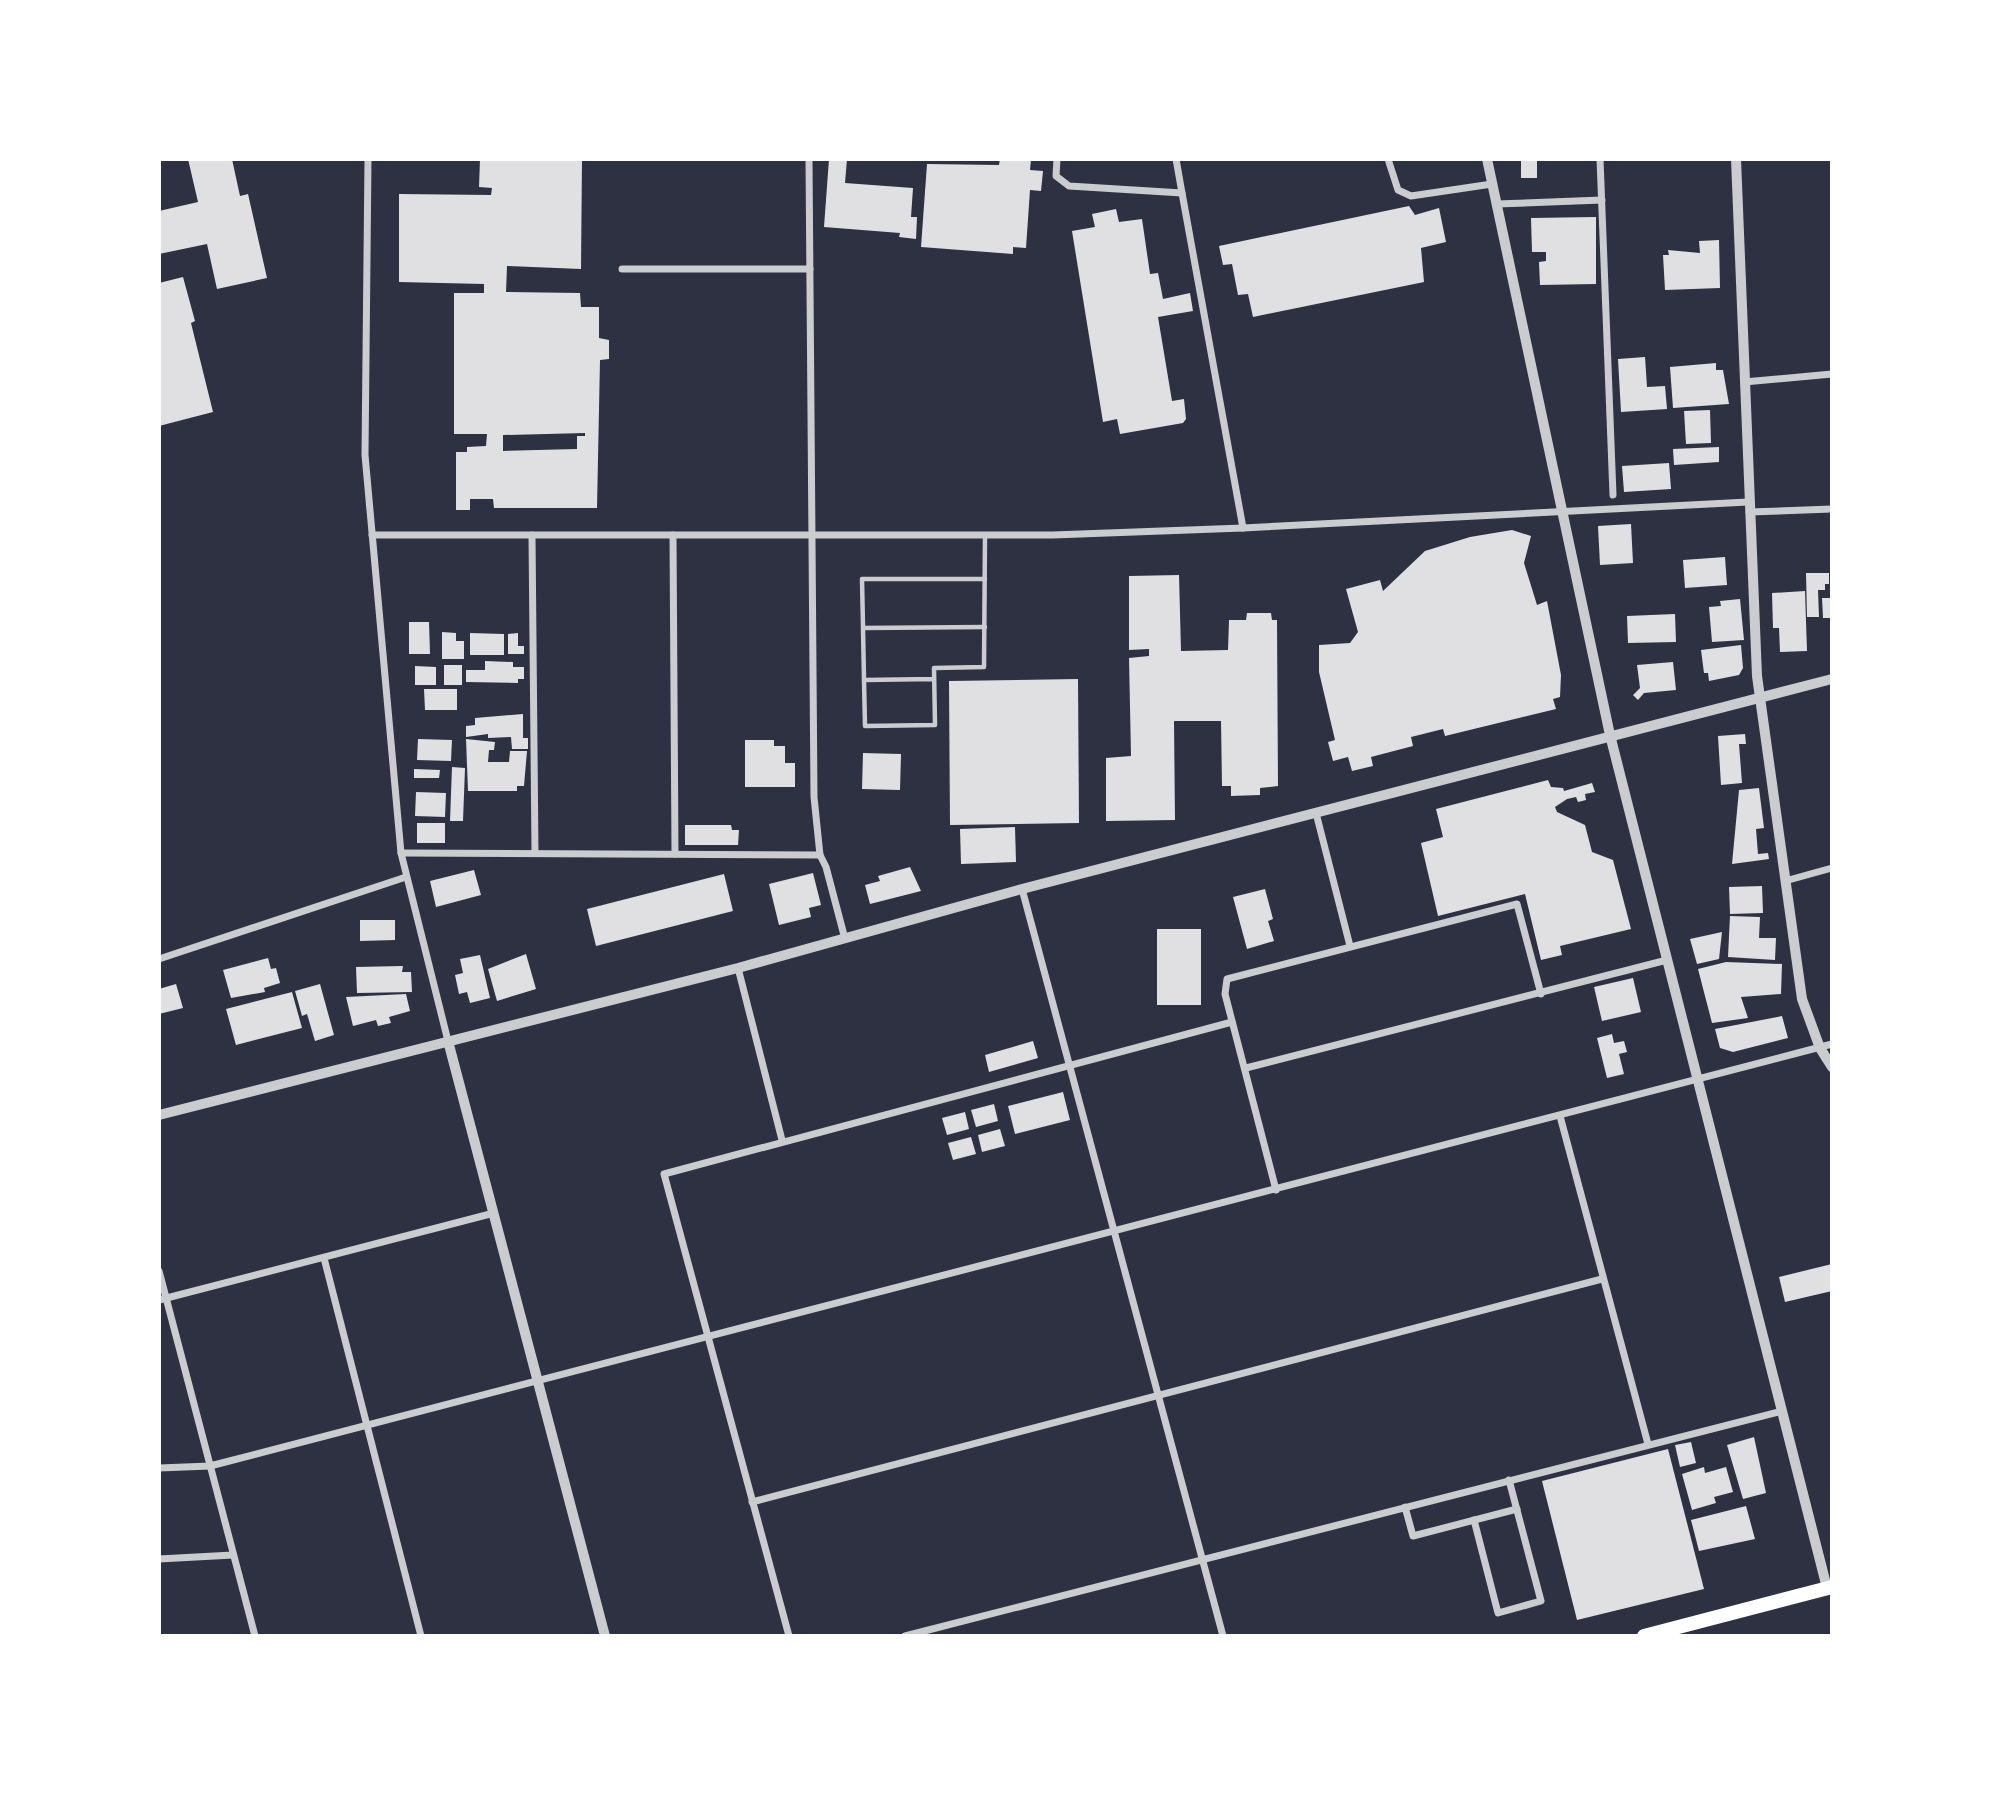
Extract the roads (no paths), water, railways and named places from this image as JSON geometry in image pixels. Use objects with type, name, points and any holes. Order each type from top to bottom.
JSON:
[{"type":"highway","points":[[1644,1636],[1829,1588]]},
{"type":"street","points":[[368,159],[365,455],[401,853],[447,1041],[605,1636]]},
{"type":"street","points":[[809,159],[814,797],[820,855],[826,867],[845,939]]},
{"type":"street","points":[[1057,159],[1056,176],[1060,182],[1069,186],[1182,193]]},
{"type":"street","points":[[1176,159],[1243,528]]},
{"type":"street","points":[[1388,159],[1398,190],[1410,196],[1492,184]]},
{"type":"street","points":[[1487,159],[1611,735],[1829,1588]]},
{"type":"street","points":[[1600,159],[1613,495]]},
{"type":"street","points":[[1736,159],[1749,507],[1760,698],[1802,999],[1820,1048],[1832,1067]]},
{"type":"street","points":[[1497,204],[1602,200]]},
{"type":"street","points":[[622,269],[810,269]]},
{"type":"street","points":[[1744,382],[1832,374]]},
{"type":"street","points":[[373,535],[985,535],[1243,528],[1561,510],[1749,507],[1832,509]]},
{"type":"street","points":[[532,535],[535,853]]},
{"type":"street","points":[[673,535],[674,853]]},
{"type":"street","points":[[159,1115],[738,968],[1022,889],[1832,679]]},
{"type":"street","points":[[1316,813],[1350,946]]},
{"type":"street","points":[[401,853],[820,855]]},
{"type":"street","points":[[1785,881],[1832,868]]},
{"type":"street","points":[[159,959],[406,877]]},
{"type":"street","points":[[1022,889],[1223,1636]]},
{"type":"street","points":[[1276,1189],[1225,994],[1227,979],[1517,905],[1541,993]]},
{"type":"street","points":[[1246,1068],[1667,960]]},
{"type":"street","points":[[738,968],[782,1140]]},
{"type":"street","points":[[789,1636],[664,1174],[782,1140],[1232,1022]]},
{"type":"street","points":[[159,1468],[210,1466],[1832,1044]]},
{"type":"street","points":[[1560,1116],[1648,1444]]},
{"type":"street","points":[[163,1299],[494,1213]]},
{"type":"street","points":[[324,1258],[421,1636]]},
{"type":"street","points":[[159,1271],[163,1299],[255,1636]]},
{"type":"street","points":[[752,1502],[1602,1279]]},
{"type":"street","points":[[905,1636],[1782,1411]]},
{"type":"street","points":[[1474,1520],[1498,1613],[1541,1601],[1509,1480]]},
{"type":"street","points":[[1405,1507],[1413,1536],[1517,1509]]},
{"type":"street","points":[[159,1559],[233,1555]]},
{"type":"lane","points":[[985,535],[985,579],[985,627],[984,667],[934,667],[935,725],[865,726],[862,579],[985,579]]},
{"type":"lane","points":[[863,628],[985,627]]},
{"type":"lane","points":[[864,680],[934,679]]}]
